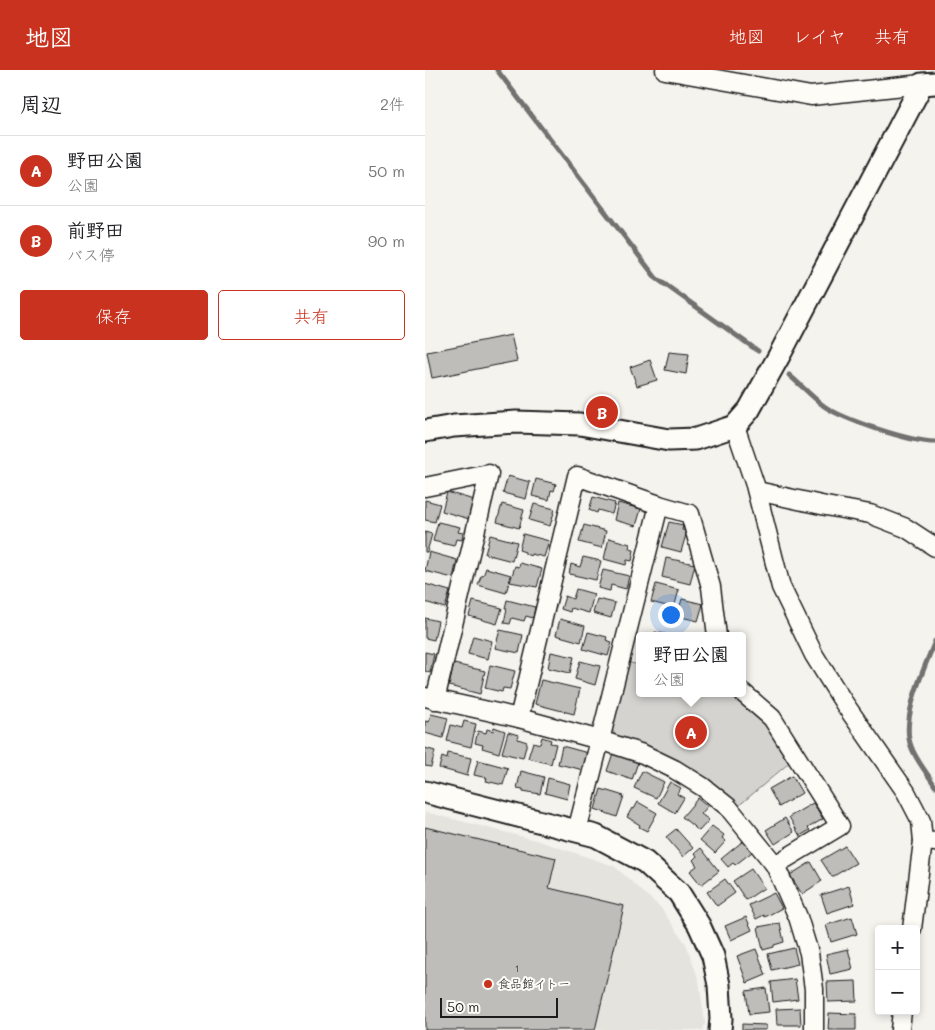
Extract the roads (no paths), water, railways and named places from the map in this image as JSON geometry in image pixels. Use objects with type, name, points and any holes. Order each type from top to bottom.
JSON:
[{"type":"street","points":[[665,70],[811,96],[929,83]]},
{"type":"street","points":[[425,431],[453,426],[534,422],[579,424],[669,440],[696,439],[735,426],[749,410],[929,83]]},
{"type":"street","points":[[735,426],[757,491],[781,587],[814,655],[860,727],[906,792],[929,842],[913,925]]},
{"type":"street","points":[[425,487],[489,474],[430,698],[519,718],[643,754],[674,769],[703,787],[728,807],[775,865],[798,917],[809,953],[814,989],[814,1030]]},
{"type":"street","points":[[519,718],[577,476],[690,514],[711,587],[717,632]]},
{"type":"street","points":[[757,491],[870,514],[906,528],[935,547]]},
{"type":"street","points":[[577,831],[659,505]]},
{"type":"street","points":[[746,695],[772,718],[840,826],[775,865]]},
{"type":"street","points":[[425,792],[596,836],[645,862],[679,893],[699,926],[713,956],[719,985],[720,1030]]},
{"type":"street","points":[[900,1030],[902,1015]]},
{"type":"waterway","points":[[497,70],[656,278],[758,351]]},
{"type":"waterway","points":[[789,375],[824,406],[846,418],[895,434],[935,442]]},
{"type":"waterway","points":[[935,641],[915,693],[911,707],[908,735],[915,756],[935,786]]},
{"type":"place","name":"前野田","points":[[602,412]]},
{"type":"place","name":"野田公園","points":[[691,732]]},
{"type":"place","name":"食品館イトー","points":[[488,984]]}]
